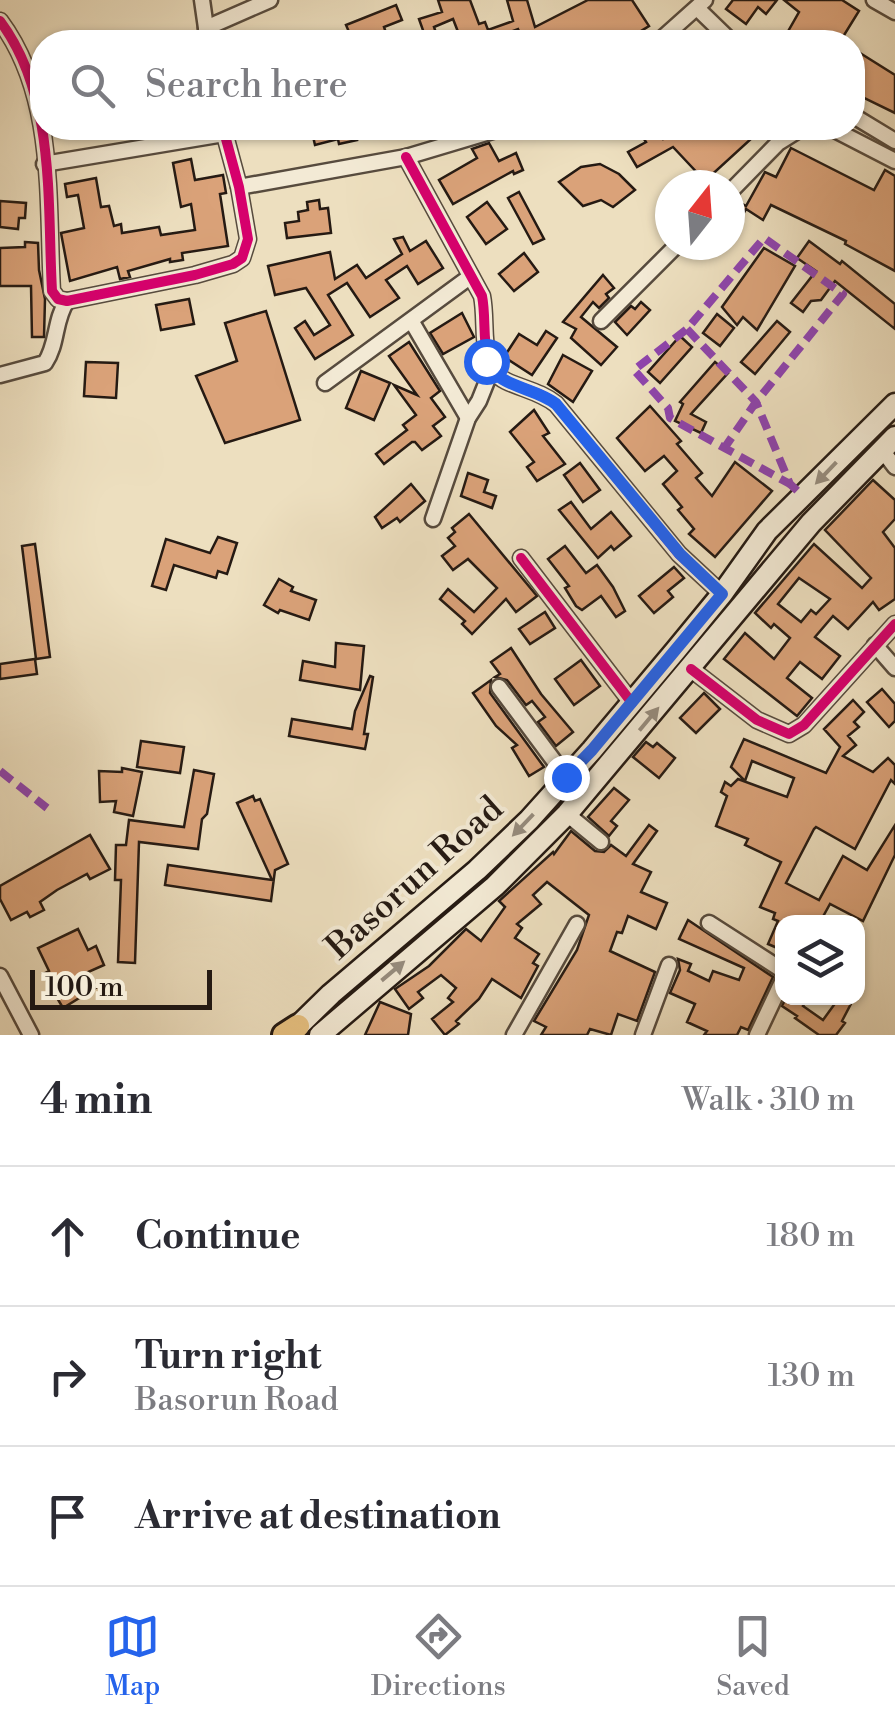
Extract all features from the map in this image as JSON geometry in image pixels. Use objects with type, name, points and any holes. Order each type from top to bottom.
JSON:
[{"type":"main road","name":"Basorun Road","points":[[298,1033],[331,994],[477,870],[528,820],[722,594],[766,531],[895,404]]},
{"type":"main road","name":"Basorun Road","points":[[298,1033],[495,886],[611,765],[812,523],[891,452]]},
{"type":"main road","points":[[592,750],[611,765]]},
{"type":"street","points":[[202,0],[206,30]]},
{"type":"street","points":[[216,30],[270,0]]},
{"type":"street","points":[[874,0],[895,12]]},
{"type":"street","points":[[672,30],[702,4],[723,30]]},
{"type":"street","points":[[0,20],[30,76]]},
{"type":"street","points":[[865,122],[895,141]]},
{"type":"street","points":[[42,140],[52,291],[67,302],[233,264],[242,258],[248,239],[227,140]]},
{"type":"street","points":[[44,164],[171,140]]},
{"type":"street","points":[[239,187],[406,158],[464,140]]},
{"type":"street","points":[[745,177],[783,140]]},
{"type":"street","points":[[854,140],[895,162]]},
{"type":"street","points":[[406,158],[482,296],[487,320],[486,361],[491,371],[556,404],[680,554],[722,594]]},
{"type":"street","points":[[602,320],[662,260]]},
{"type":"street","points":[[325,383],[471,276]]},
{"type":"street","points":[[0,375],[45,362],[50,356],[57,320],[67,302]]},
{"type":"street","points":[[412,322],[468,418]]},
{"type":"street","points":[[433,518],[468,418],[491,371]]},
{"type":"street","points":[[522,558],[632,703]]},
{"type":"street","points":[[691,669],[756,720],[789,734],[804,725],[895,624]]},
{"type":"street","points":[[875,645],[895,668]]},
{"type":"street","points":[[499,687],[566,777]]},
{"type":"street","points":[[568,814],[602,842]]},
{"type":"street","points":[[709,922],[775,965]]},
{"type":"street","points":[[514,1035],[577,924]]},
{"type":"street","points":[[643,1035],[669,965]]},
{"type":"street","points":[[0,976],[31,1035]]},
{"type":"street","points":[[757,1035],[775,997]]},
{"type":"building","points":[[438,0],[470,0],[479,24],[485,22],[488,30],[457,30],[453,19],[434,27],[435,30],[423,30],[419,19],[442,12]]},
{"type":"building","points":[[507,0],[527,0],[535,27],[588,0],[632,0],[649,26],[642,30],[488,30],[513,21]]},
{"type":"building","points":[[733,0],[777,0],[766,14],[758,7],[746,24],[726,9]]},
{"type":"building","points":[[784,0],[842,0],[859,11],[847,30],[789,30],[799,12]]},
{"type":"building","points":[[396,5],[402,20],[384,27],[385,30],[348,30],[346,25]]},
{"type":"building","points":[[865,56],[895,75],[895,113],[865,98]]},
{"type":"building","points":[[645,140],[750,140],[717,170],[695,170],[673,147],[637,167],[628,152]]},
{"type":"building","points":[[489,143],[499,161],[516,153],[523,170],[514,174],[513,171],[453,204],[439,180],[477,158],[472,149]]},
{"type":"building","points":[[791,148],[874,190],[885,170],[895,176],[895,271],[845,244],[846,241],[771,205],[763,220],[745,211],[765,172],[776,177]]},
{"type":"building","points":[[191,159],[195,180],[223,175],[226,193],[220,194],[228,246],[182,253],[183,260],[170,259],[128,271],[130,277],[120,279],[117,267],[70,281],[61,233],[84,228],[78,195],[67,197],[65,184],[96,178],[101,207],[109,206],[114,226],[121,224],[122,233],[159,227],[161,235],[195,230],[191,204],[181,207],[173,163]]},
{"type":"building","points":[[600,164],[619,174],[635,190],[613,207],[601,200],[583,206],[559,182],[581,167]]},
{"type":"building","points":[[519,192],[544,239],[533,244],[508,198]]},
{"type":"building","points":[[319,200],[320,209],[328,208],[331,233],[287,238],[285,223],[299,221],[298,212],[308,210],[307,202]]},
{"type":"building","points":[[0,201],[26,203],[25,218],[19,218],[18,229],[0,227]]},
{"type":"building","points":[[487,202],[507,229],[486,244],[467,217]]},
{"type":"building","points":[[403,237],[410,251],[426,241],[443,268],[418,284],[407,266],[386,280],[399,298],[370,317],[347,283],[328,295],[353,335],[315,359],[295,328],[305,321],[314,335],[330,325],[306,288],[275,295],[268,266],[330,252],[335,279],[357,265],[366,278],[402,254],[394,239]]},
{"type":"building","points":[[809,241],[840,264],[842,261],[895,304],[895,329],[835,281],[821,300],[811,301],[803,312],[791,303],[816,271],[797,258]]},
{"type":"building","points":[[25,242],[38,243],[45,299],[44,337],[32,337],[31,286],[0,286],[0,248],[25,247]]},
{"type":"building","points":[[764,248],[795,266],[757,330],[743,317],[737,325],[722,307]]},
{"type":"building","points":[[524,253],[538,272],[514,291],[499,274]]},
{"type":"building","points":[[603,275],[614,288],[606,294],[609,298],[599,308],[593,302],[581,317],[617,347],[601,365],[571,338],[576,329],[563,322]]},
{"type":"building","points":[[189,299],[194,324],[161,330],[156,305]]},
{"type":"building","points":[[641,302],[650,310],[627,335],[615,322]]},
{"type":"building","points":[[266,311],[300,420],[225,443],[196,376],[237,361],[225,323]]},
{"type":"building","points":[[462,313],[474,337],[443,354],[430,333]]},
{"type":"building","points":[[717,314],[734,328],[720,346],[703,333]]},
{"type":"building","points":[[777,321],[790,332],[755,374],[741,362]]},
{"type":"building","points":[[546,331],[557,338],[532,375],[504,357],[519,334],[537,345]]},
{"type":"building","points":[[680,336],[692,347],[660,383],[648,372]]},
{"type":"building","points":[[409,342],[440,391],[431,398],[445,417],[433,426],[441,436],[422,450],[412,442],[384,464],[376,454],[407,430],[403,425],[416,415],[394,385],[417,395],[389,356]]},
{"type":"building","points":[[563,355],[592,371],[573,402],[548,384]]},
{"type":"building","points":[[86,362],[118,363],[116,398],[84,396]]},
{"type":"building","points":[[715,362],[728,373],[691,414],[706,422],[701,433],[675,421],[683,404],[680,402]]},
{"type":"building","points":[[361,371],[390,383],[374,420],[346,408]]},
{"type":"building","points":[[650,406],[681,441],[677,444],[702,473],[696,478],[712,496],[735,462],[772,491],[715,557],[689,534],[694,529],[663,484],[677,471],[664,456],[645,471],[617,438]]},
{"type":"building","points":[[534,410],[549,433],[543,436],[565,464],[537,481],[527,467],[534,462],[510,432]]},
{"type":"building","points":[[580,463],[600,490],[583,502],[564,475]]},
{"type":"building","points":[[468,473],[488,480],[484,492],[496,496],[492,508],[461,496]]},
{"type":"building","points":[[873,480],[895,500],[895,519],[883,532],[895,548],[895,599],[879,610],[873,602],[848,629],[833,616],[815,637],[840,656],[822,679],[800,662],[787,678],[812,698],[797,716],[724,659],[745,633],[774,659],[790,638],[755,613],[814,544],[862,588],[871,578],[825,530]],"holes":[[[799,578],[830,599],[816,614],[811,610],[801,622],[778,604]]]},
{"type":"building","points":[[411,484],[425,501],[400,522],[397,518],[382,528],[375,517]]},
{"type":"building","points":[[571,502],[591,529],[611,512],[631,536],[598,558],[559,510]]},
{"type":"building","points":[[469,514],[537,596],[516,612],[506,599],[472,634],[462,624],[465,621],[440,599],[448,589],[474,612],[497,588],[468,559],[453,570],[442,556],[455,546],[448,538],[455,532],[452,528]]},
{"type":"building","points":[[218,537],[237,543],[227,574],[218,571],[216,578],[174,565],[166,590],[152,586],[166,539],[210,553]]},
{"type":"building","points":[[35,544],[50,657],[36,659],[22,546]]},
{"type":"building","points":[[565,546],[586,573],[597,565],[625,611],[616,617],[601,596],[582,610],[576,606],[565,588],[569,586],[548,559]]},
{"type":"building","points":[[674,567],[684,578],[668,591],[673,597],[654,613],[639,596]]},
{"type":"building","points":[[279,579],[293,587],[291,591],[316,600],[309,620],[280,610],[278,613],[264,605]]},
{"type":"building","points":[[545,612],[555,628],[530,644],[519,629]]},
{"type":"building","points":[[336,643],[364,646],[360,690],[300,680],[303,661],[335,667]]},
{"type":"building","points":[[511,648],[541,694],[573,732],[556,746],[538,722],[545,717],[532,701],[526,705],[507,680],[495,677],[500,674],[491,662]]},
{"type":"building","points":[[35,659],[37,674],[0,679],[0,664]]},
{"type":"building","points":[[581,660],[600,686],[574,705],[555,679]]},
{"type":"building","points":[[370,676],[373,677],[365,749],[289,736],[292,719],[352,729]]},
{"type":"building","points":[[491,680],[490,693],[544,767],[529,776],[512,748],[517,745],[496,726],[473,693]]},
{"type":"building","points":[[882,689],[895,704],[895,721],[889,727],[867,702]]},
{"type":"building","points":[[704,693],[720,709],[696,733],[680,718]]},
{"type":"building","points":[[853,700],[864,712],[854,722],[859,727],[848,736],[856,745],[843,756],[873,772],[888,758],[895,765],[895,784],[891,780],[855,849],[816,827],[786,883],[819,900],[843,856],[867,870],[895,825],[895,855],[865,917],[830,904],[824,915],[775,915],[775,920],[773,919],[775,913],[760,907],[781,862],[745,845],[748,839],[716,826],[727,796],[721,792],[725,782],[731,786],[738,779],[787,797],[794,778],[752,761],[745,781],[731,767],[744,739],[826,773],[840,747],[824,729]]},
{"type":"building","points":[[141,741],[184,747],[180,773],[137,767]]},
{"type":"building","points":[[646,742],[653,747],[657,743],[675,758],[659,778],[633,757]]},
{"type":"building","points":[[122,768],[142,772],[133,816],[114,812],[116,801],[100,802],[99,771],[122,772]]},
{"type":"building","points":[[194,770],[214,774],[198,849],[139,842],[135,963],[118,962],[121,880],[115,880],[116,845],[126,845],[129,820],[184,827]]},
{"type":"building","points":[[614,788],[629,800],[611,821],[617,826],[609,836],[588,817]]},
{"type":"building","points":[[253,796],[255,801],[260,799],[288,864],[275,870],[271,901],[165,885],[168,865],[272,880],[237,803]]},
{"type":"building","points":[[649,825],[657,831],[633,864],[651,872],[641,892],[667,903],[656,929],[628,916],[610,951],[655,972],[637,1021],[618,1014],[611,1035],[590,1029],[587,1035],[541,1035],[546,1027],[534,1021],[577,950],[589,915],[547,882],[533,895],[541,904],[517,924],[522,928],[515,938],[539,954],[533,963],[538,966],[521,998],[492,979],[479,999],[456,1021],[459,1024],[445,1035],[432,1019],[453,1002],[448,998],[456,988],[441,975],[418,992],[423,998],[409,1009],[395,989],[429,966],[466,929],[481,941],[505,907],[499,901],[554,854],[571,831],[595,851],[604,852],[611,845],[626,856]]},
{"type":"building","points":[[90,835],[110,869],[90,879],[87,874],[57,890],[40,902],[44,910],[30,917],[27,912],[11,920],[0,899],[0,886]]},
{"type":"building","points":[[688,920],[773,977],[748,1030],[741,1027],[737,1035],[704,1035],[707,1031],[687,1022],[695,1004],[670,993],[680,970],[678,959],[691,964],[688,971],[709,981],[713,971],[739,980],[744,968],[679,939]]},
{"type":"building","points":[[775,928],[775,947],[768,944]]},
{"type":"building","points":[[78,929],[88,950],[96,946],[104,965],[88,972],[97,987],[63,1008],[43,974],[49,971],[38,948]]},
{"type":"building","points":[[380,1002],[411,1014],[408,1035],[365,1035]]},
{"type":"building","points":[[804,1005],[823,1020],[834,1005],[850,1005],[836,1035],[819,1035],[782,1006]]},
{"type":"marked path","points":[[723,450],[756,402],[843,294],[764,238],[687,329],[634,370],[668,408],[670,418],[790,484]]},
{"type":"marked path","points":[[687,329],[756,402],[790,484],[803,496]]},
{"type":"marked path","points":[[0,771],[47,808]]},
{"type":"cycle path","points":[[0,21],[30,80]]},
{"type":"cycle path","points":[[44,140],[52,291],[58,299],[67,301],[195,275],[242,258],[248,239],[226,140]]},
{"type":"cycle path","points":[[406,157],[482,296],[487,356],[497,375],[556,404],[679,554],[722,594]]},
{"type":"cycle path","points":[[521,558],[632,703]]},
{"type":"cycle path","points":[[691,669],[757,720],[789,734],[804,725],[895,624]]},
{"type":"route","points":[[486,361],[491,371],[504,380],[546,396],[556,404],[680,554],[722,594],[566,777]]}]
